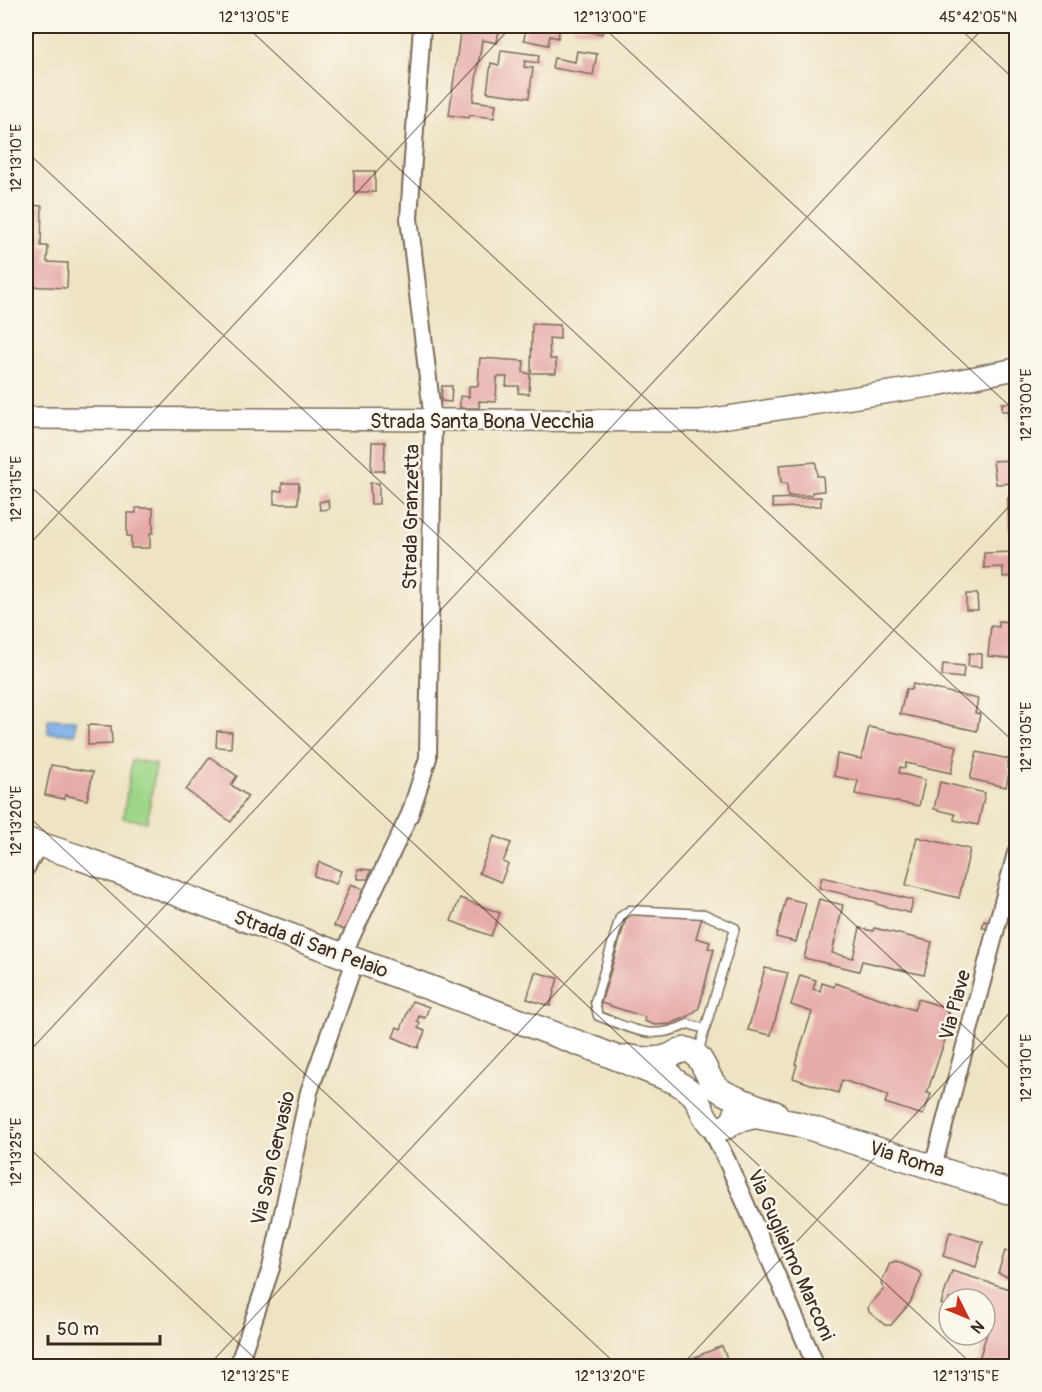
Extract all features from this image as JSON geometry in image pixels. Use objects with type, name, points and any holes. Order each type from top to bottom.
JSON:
[{"type":"main road","name":"Strada di San Pelaio","points":[[32,842],[597,1050],[666,1068],[682,1050],[688,1050],[697,1056]]},
{"type":"main road","name":"Via Roma","points":[[697,1056],[713,1084],[740,1099],[798,1124],[1017,1194]]},
{"type":"main road","points":[[666,1068],[696,1098],[723,1136],[735,1118],[740,1099]]},
{"type":"main road","name":"Via Roma","points":[[723,1136],[755,1116],[798,1124]]},
{"type":"street","name":"Strada Granzetta","points":[[349,958],[410,814],[428,758],[434,421],[409,218],[422,26]]},
{"type":"street","name":"Strada Santa Bona Vecchia","points":[[26,418],[701,421],[936,385],[1017,369]]},
{"type":"street","points":[[26,868],[32,842]]},
{"type":"street","name":"Via Piave","points":[[933,1167],[1017,853]]},
{"type":"street","name":"Via San Gervasio","points":[[238,1366],[271,1268],[309,1092],[349,958]]},
{"type":"street","name":"Via Guglielmo Marconi","points":[[723,1136],[816,1366]]},
{"type":"lane","points":[[697,1056],[735,928],[704,914],[630,910],[620,917],[595,1002],[598,1016],[644,1033],[672,1032],[688,1024],[705,1029]]},
{"type":"green space","points":[[132,760],[156,764],[147,822],[123,818]]},
{"type":"water","points":[[48,719],[76,720],[75,734],[48,733]]},
{"type":"building","points":[[461,26],[499,28],[497,43],[482,40],[473,101],[496,104],[494,118],[449,115]]},
{"type":"building","points":[[526,26],[560,26],[558,38],[550,36],[548,45],[524,40]]},
{"type":"building","points":[[574,26],[604,26],[602,34],[573,29]]},
{"type":"building","points":[[501,50],[539,55],[538,63],[525,61],[524,67],[533,68],[529,98],[487,92],[491,63],[499,65]]},
{"type":"building","points":[[577,51],[597,54],[593,75],[552,68],[554,58],[575,62]]},
{"type":"building","points":[[354,171],[375,171],[375,192],[354,192]]},
{"type":"building","points":[[26,205],[42,206],[41,246],[48,246],[47,262],[68,263],[67,288],[26,286]]},
{"type":"building","points":[[532,324],[560,325],[560,339],[549,338],[550,359],[556,359],[556,373],[531,373]]},
{"type":"building","points":[[480,358],[524,361],[523,372],[530,374],[529,394],[518,393],[519,386],[506,386],[507,377],[497,377],[496,402],[479,401],[479,408],[460,408],[460,396],[469,397],[469,386],[478,386]]},
{"type":"building","points":[[442,386],[452,386],[451,402],[441,401]]},
{"type":"building","points":[[1002,403],[1016,403],[1016,423],[1009,423],[1009,411],[1002,411]]},
{"type":"building","points":[[372,442],[385,442],[384,471],[371,471]]},
{"type":"building","points":[[417,446],[429,446],[430,473],[410,473],[410,457],[417,457]]},
{"type":"building","points":[[1014,460],[1016,483],[996,484],[993,461]]},
{"type":"building","points":[[816,462],[817,476],[823,476],[824,491],[812,492],[812,495],[788,496],[787,483],[781,483],[779,465]]},
{"type":"building","points":[[282,483],[299,483],[298,504],[274,504],[274,491],[282,491]]},
{"type":"building","points":[[370,483],[379,483],[379,504],[371,504]]},
{"type":"building","points":[[821,497],[821,506],[773,508],[772,499]]},
{"type":"building","points":[[1008,498],[1016,498],[1016,531],[1009,532]]},
{"type":"building","points":[[328,500],[329,509],[320,510],[319,502]]},
{"type":"building","points":[[136,508],[153,508],[153,533],[150,533],[150,548],[131,548],[131,536],[127,536],[127,513],[136,513]]},
{"type":"building","points":[[1016,552],[1016,576],[1003,577],[1003,567],[984,568],[984,553]]},
{"type":"building","points":[[966,594],[977,594],[978,610],[966,610]]},
{"type":"building","points":[[999,621],[1016,623],[1016,659],[988,656],[991,626],[999,627]]},
{"type":"building","points":[[969,653],[982,654],[982,667],[968,666]]},
{"type":"building","points":[[943,664],[964,666],[963,678],[942,676]]},
{"type":"building","points":[[913,684],[978,699],[975,713],[980,714],[977,731],[900,714],[906,689],[911,690]]},
{"type":"building","points":[[88,725],[111,726],[112,744],[88,745]]},
{"type":"building","points":[[869,727],[957,746],[951,773],[906,763],[905,768],[900,767],[899,773],[925,780],[919,806],[855,794],[858,781],[834,776],[837,754],[861,759]]},
{"type":"building","points":[[217,731],[232,732],[231,748],[216,747]]},
{"type":"building","points":[[977,752],[1009,759],[1007,768],[1010,769],[1006,787],[970,779]]},
{"type":"building","points":[[210,757],[237,776],[231,785],[248,796],[231,822],[186,790]]},
{"type":"building","points":[[51,765],[93,772],[87,800],[65,795],[64,799],[45,795]]},
{"type":"building","points":[[940,782],[985,793],[978,825],[954,820],[955,814],[934,809]]},
{"type":"building","points":[[494,836],[511,843],[503,862],[508,864],[501,882],[479,873]]},
{"type":"building","points":[[917,837],[970,849],[959,898],[906,885]]},
{"type":"building","points":[[319,862],[341,871],[336,884],[314,876]]},
{"type":"building","points":[[358,869],[371,870],[368,879],[358,879]]},
{"type":"building","points":[[822,877],[913,900],[910,913],[819,888]]},
{"type":"building","points":[[351,884],[363,889],[347,931],[334,926]]},
{"type":"building","points":[[460,898],[500,913],[491,936],[451,921]]},
{"type":"building","points":[[786,898],[806,903],[796,942],[776,937]]},
{"type":"building","points":[[819,899],[843,905],[832,953],[853,958],[860,928],[873,931],[874,928],[932,942],[924,975],[862,961],[859,971],[804,958]]},
{"type":"building","points":[[634,913],[702,917],[696,938],[710,942],[708,948],[714,949],[699,1008],[689,1016],[670,1024],[655,1025],[644,1021],[645,1017],[601,1003],[626,919]]},
{"type":"building","points":[[984,921],[991,923],[989,929],[982,928]]},
{"type":"building","points":[[765,968],[788,973],[771,1035],[748,1030]]},
{"type":"building","points":[[535,972],[558,978],[550,1006],[527,999]]},
{"type":"building","points":[[800,975],[816,980],[813,989],[820,991],[822,983],[834,987],[835,983],[914,1010],[918,999],[950,1009],[940,1039],[945,1040],[927,1093],[931,1094],[923,1115],[885,1103],[888,1095],[842,1080],[838,1093],[793,1078],[797,1065],[795,1064],[812,1012],[791,1005]]},
{"type":"building","points":[[412,1001],[429,1007],[425,1018],[419,1016],[417,1022],[420,1023],[418,1028],[425,1031],[418,1048],[393,1037],[397,1027],[401,1029]]},
{"type":"building","points":[[950,1232],[983,1242],[976,1267],[943,1256]]},
{"type":"building","points":[[1005,1251],[1016,1254],[1016,1279],[998,1273]]},
{"type":"building","points":[[896,1261],[920,1272],[922,1276],[910,1303],[891,1325],[885,1325],[869,1312],[868,1307],[884,1289],[881,1284],[890,1263]]},
{"type":"building","points":[[952,1271],[1016,1291],[1016,1366],[977,1366],[983,1347],[997,1347],[997,1287],[947,1287]]},
{"type":"building","points":[[722,1346],[730,1366],[690,1366],[688,1360]]},
{"type":"building","points":[[311,1359],[332,1366],[308,1366]]}]
